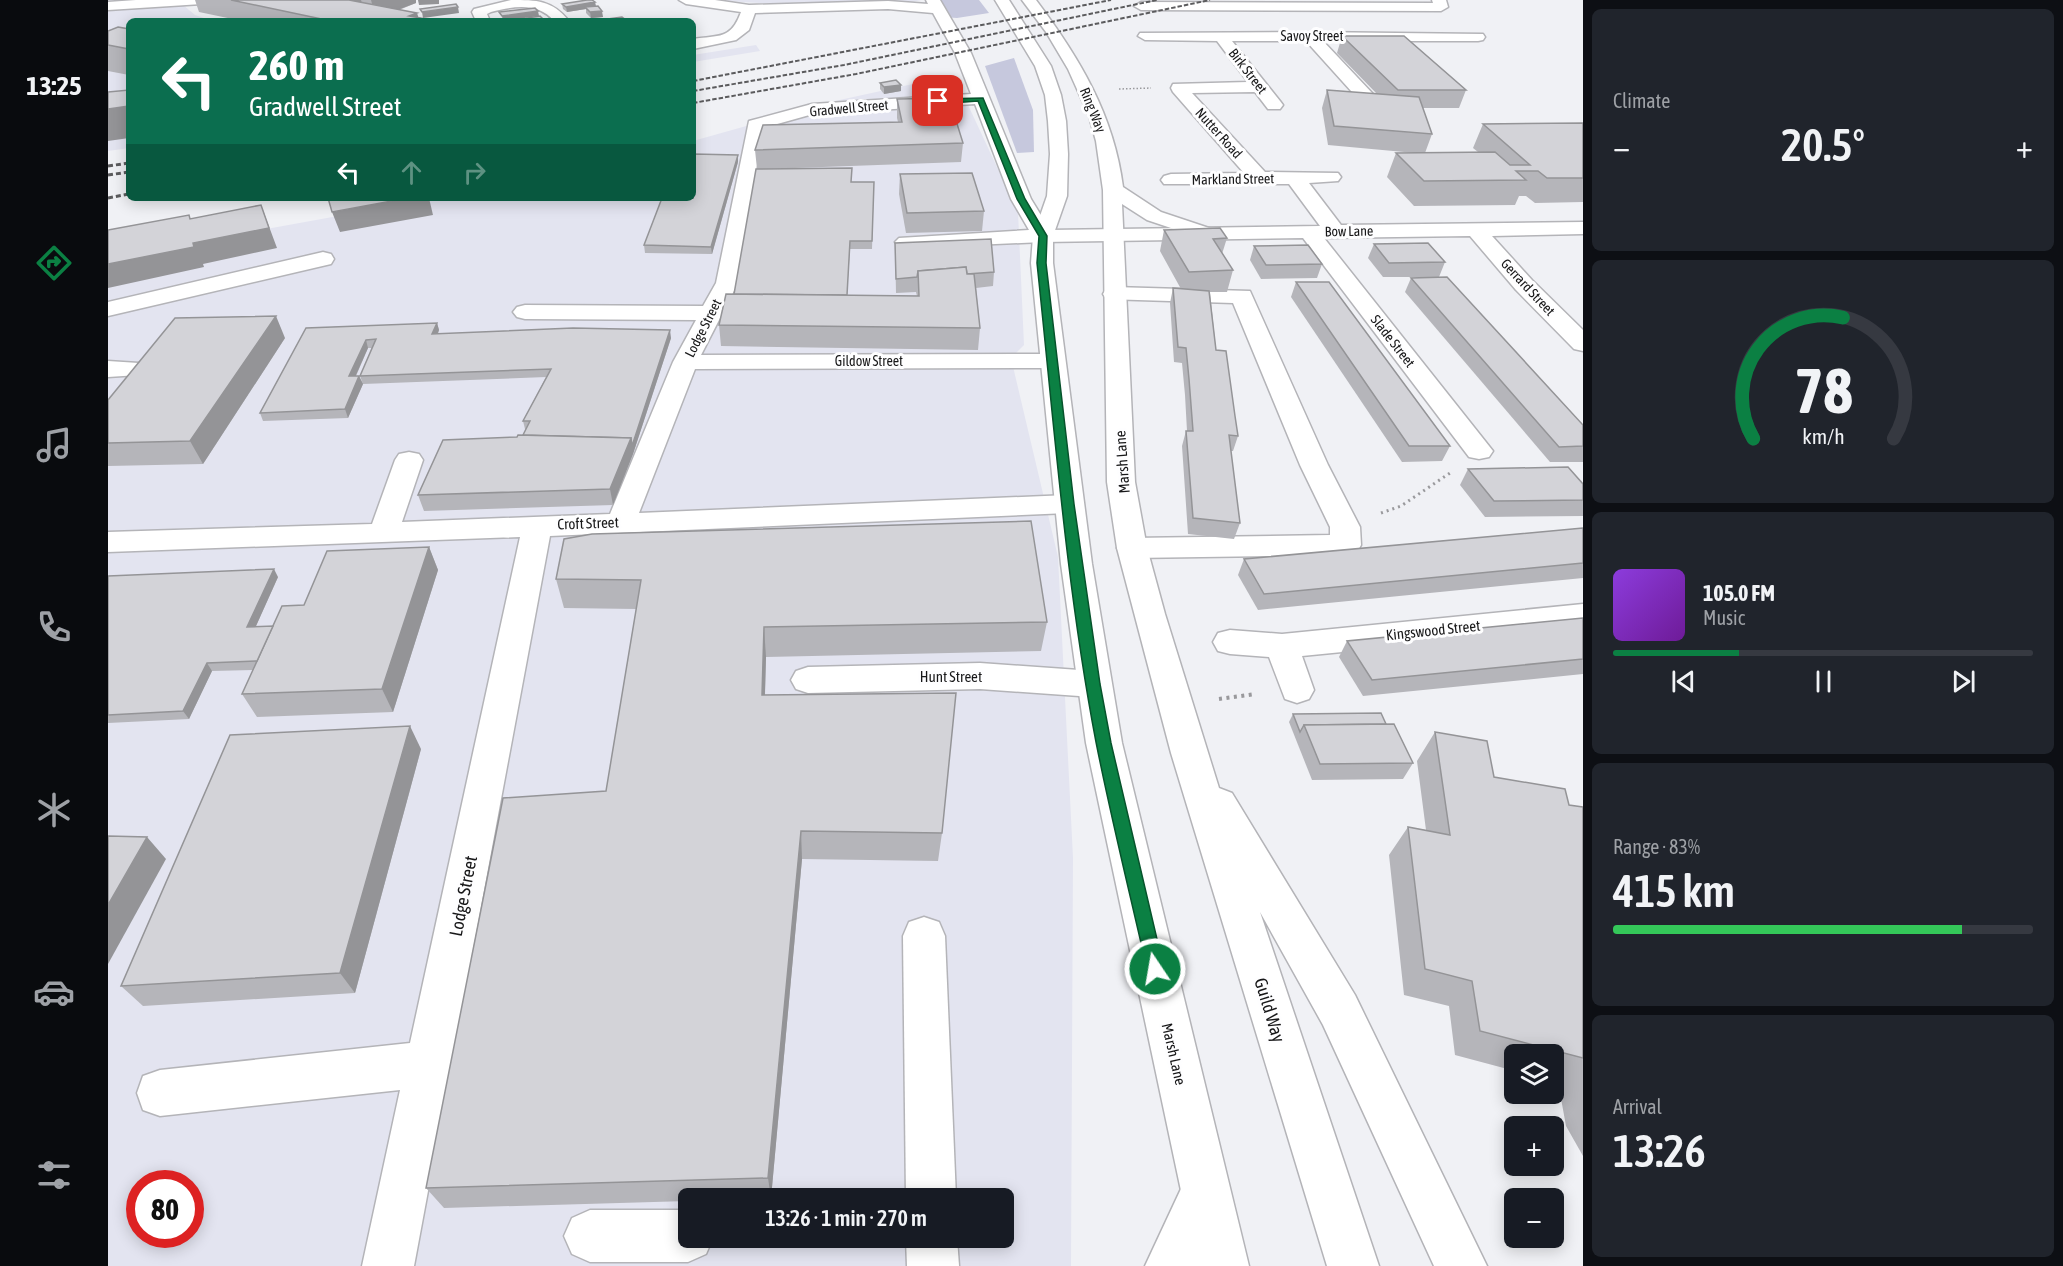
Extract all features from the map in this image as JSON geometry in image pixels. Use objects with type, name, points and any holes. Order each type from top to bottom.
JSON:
[{"type":"main road","points":[[108,6],[202,0]]},
{"type":"main road","points":[[686,0],[749,9],[936,4],[963,53],[1021,199],[1043,236]]},
{"type":"main road","points":[[1002,0],[1042,66],[1053,95],[1059,154],[1057,196],[1043,236]]},
{"type":"main road","name":"Ring Way","points":[[1029,0],[1053,31],[1096,112],[1112,165],[1115,191],[1112,212],[1115,235]]},
{"type":"main road","points":[[482,18],[479,12],[490,8],[526,4],[549,8],[559,18]]},
{"type":"main road","points":[[1141,6],[1447,11]]},
{"type":"main road","points":[[696,43],[731,37],[742,30],[749,9]]},
{"type":"main road","name":"Savoy Street","points":[[1146,36],[1310,36],[1482,41],[1447,11]]},
{"type":"main road","name":"Birk Street","points":[[1221,36],[1274,105]]},
{"type":"main road","points":[[1310,36],[1367,98]]},
{"type":"main road","points":[[1179,88],[1261,87]]},
{"type":"main road","name":"Nutter Road","points":[[1179,88],[1260,178]]},
{"type":"main road","name":"Gradwell Street","points":[[755,125],[812,109],[980,99]]},
{"type":"main road","name":"Lodge Street","points":[[621,522],[686,362],[727,283],[755,125]]},
{"type":"main road","name":"Markland Street","points":[[1171,180],[1331,177]]},
{"type":"main road","name":"Markland Street","points":[[1295,178],[1335,231]]},
{"type":"main road","points":[[1115,191],[1154,216],[1208,234]]},
{"type":"main road","name":"Gerrard Street","points":[[1474,228],[1524,285],[1583,344]]},
{"type":"main road","name":"Bow Lane","points":[[1115,235],[1583,228]]},
{"type":"main road","name":"Slade Street","points":[[1308,231],[1479,451]]},
{"type":"main road","points":[[906,242],[1115,235]]},
{"type":"main road","name":"Marsh Lane","points":[[1115,235],[1114,294],[1121,482],[1132,548],[1190,753]]},
{"type":"main road","name":"Marsh Lane","points":[[1043,236],[1042,263],[1068,504],[1093,684],[1106,752],[1222,1266]]},
{"type":"main road","points":[[108,309],[323,259]]},
{"type":"main road","points":[[1114,294],[1242,296],[1314,465],[1345,527],[1346,545],[1132,548]]},
{"type":"main road","points":[[525,312],[710,313]]},
{"type":"main road","name":"Gildow Street","points":[[686,362],[1053,361]]},
{"type":"main road","points":[[108,369],[145,369]]},
{"type":"main road","points":[[384,533],[409,460]]},
{"type":"main road","name":"Croft Street","points":[[108,542],[384,533],[1068,504]]},
{"type":"main road","name":"Lodge Street","points":[[388,1266],[537,525]]},
{"type":"main road","name":"Kingswood Street","points":[[1230,642],[1282,646],[1583,616]]},
{"type":"main road","points":[[1282,646],[1297,690]]},
{"type":"main road","name":"Hunt Street","points":[[808,680],[980,676],[1093,684]]},
{"type":"main road","points":[[1190,753],[1339,1010],[1461,1266]]},
{"type":"main road","name":"Guild Way","points":[[1190,753],[1353,1266]]},
{"type":"main road","points":[[924,936],[931,1188]]},
{"type":"main road","points":[[160,1093],[430,1064]]},
{"type":"main road","points":[[1170,1266],[1205,1194]]},
{"type":"main road","points":[[590,1236],[678,1236]]},
{"type":"main road","points":[[932,1248],[933,1266]]},
{"type":"path","points":[[1085,89],[1179,88]]},
{"type":"path","points":[[1345,527],[1401,506],[1433,486],[1479,451]]},
{"type":"shaded area","points":[[108,0],[190,0],[176,5],[183,5],[195,15],[204,18],[126,18],[126,148],[108,151]]},
{"type":"shaded area","points":[[705,0],[921,0],[912,2],[761,3]]},
{"type":"shaded area","points":[[936,0],[979,0],[989,13],[957,18],[942,17]]},
{"type":"shaded area","points":[[756,45],[760,51],[696,62],[696,55]]},
{"type":"shaded area","points":[[1014,58],[1033,110],[1034,152],[1017,153],[985,66]]},
{"type":"shaded area","points":[[954,75],[1018,212],[1024,345],[1011,358],[1058,557],[1073,858],[1071,1266],[108,1266],[108,258],[421,201],[696,201],[696,140],[835,101]]},
{"type":"building","points":[[231,0],[349,0],[417,13],[409,16],[421,18],[317,18]]},
{"type":"building","points":[[587,0],[595,2],[566,7],[562,4]]},
{"type":"building","points":[[456,4],[458,7],[422,12],[420,9]]},
{"type":"building","points":[[598,6],[602,11],[590,12],[585,7]]},
{"type":"building","points":[[535,8],[538,11],[502,16],[499,12]]},
{"type":"building","points":[[118,27],[126,28],[126,48],[108,45],[108,31]]},
{"type":"building","points":[[1342,36],[1404,36],[1466,90],[1398,90]]},
{"type":"building","points":[[896,80],[901,85],[884,87],[880,83]]},
{"type":"building","points":[[126,90],[126,106],[108,109],[108,92]]},
{"type":"building","points":[[1327,90],[1419,97],[1432,134],[1334,126]]},
{"type":"building","points":[[949,98],[963,143],[755,150],[763,125],[902,122],[897,99]]},
{"type":"building","points":[[1583,123],[1583,178],[1547,178],[1538,171],[1516,171],[1526,180],[1424,181],[1396,153],[1495,152],[1510,165],[1530,165],[1483,124]]},
{"type":"building","points":[[696,154],[738,155],[711,247],[644,245],[661,201],[696,201]]},
{"type":"building","points":[[852,168],[851,182],[874,182],[872,241],[850,241],[847,295],[734,294],[756,169]]},
{"type":"building","points":[[972,173],[984,211],[907,213],[900,174]]},
{"type":"building","points":[[329,201],[392,201],[332,212]]},
{"type":"building","points":[[261,205],[269,228],[193,243],[194,247],[108,264],[108,230],[189,215],[190,219]]},
{"type":"building","points":[[1220,228],[1227,238],[1213,239],[1233,270],[1189,272],[1164,230]]},
{"type":"building","points":[[991,239],[994,272],[967,274],[966,267],[918,271],[917,277],[896,279],[895,243]]},
{"type":"building","points":[[1428,243],[1445,262],[1389,263],[1374,244]]},
{"type":"building","points":[[1308,245],[1322,264],[1266,265],[1254,246]]},
{"type":"building","points":[[966,267],[967,274],[974,274],[980,328],[719,325],[726,294],[919,296],[918,271]]},
{"type":"building","points":[[1447,277],[1583,425],[1583,446],[1559,447],[1411,278]]},
{"type":"building","points":[[1296,282],[1329,282],[1450,446],[1409,446]]},
{"type":"building","points":[[1173,288],[1209,291],[1216,350],[1226,351],[1238,436],[1229,435],[1240,523],[1193,518],[1186,431],[1193,431],[1189,379],[1186,348],[1178,347]]},
{"type":"building","points":[[276,316],[190,441],[108,443],[108,400],[175,318]]},
{"type":"building","points":[[437,323],[432,334],[573,328],[670,330],[632,446],[631,438],[523,435],[530,421],[523,421],[551,369],[360,376],[376,339],[366,340],[349,376],[359,376],[345,409],[260,413],[306,328]]},
{"type":"building","points":[[518,435],[631,438],[610,489],[418,495],[443,440],[517,437]]},
{"type":"building","points":[[1568,467],[1583,484],[1583,500],[1494,501],[1468,469]]},
{"type":"building","points":[[1031,521],[1047,622],[764,627],[762,695],[956,693],[942,833],[801,831],[768,1178],[426,1188],[503,798],[606,791],[641,580],[556,579],[564,539],[592,534]]},
{"type":"building","points":[[1583,528],[1583,563],[1264,594],[1244,559]]},
{"type":"building","points":[[429,547],[382,689],[242,694],[282,606],[304,605],[327,551]]},
{"type":"building","points":[[274,569],[247,627],[273,626],[257,661],[207,663],[183,711],[108,715],[108,576]]},
{"type":"building","points":[[1583,618],[1583,659],[1372,680],[1347,641]]},
{"type":"building","points":[[1381,713],[1386,724],[1304,725],[1300,732],[1293,714]]},
{"type":"building","points":[[1394,724],[1413,763],[1320,764],[1304,725]]},
{"type":"building","points":[[410,726],[340,973],[121,986],[230,735]]},
{"type":"building","points":[[1435,732],[1487,741],[1494,777],[1565,789],[1569,805],[1583,807],[1583,1058],[1564,1053],[1564,1044],[1530,1044],[1480,1031],[1472,981],[1425,969],[1408,827],[1450,835]]},
{"type":"building","points":[[108,836],[147,837],[108,905]]},
{"type":"railway","points":[[696,80],[1111,0]]},
{"type":"railway","points":[[696,90],[844,65],[1157,0]]},
{"type":"railway","points":[[696,102],[856,74],[1210,0]]},
{"type":"railway","points":[[108,166],[126,163]]},
{"type":"railway","points":[[108,175],[126,172]]},
{"type":"railway","points":[[108,198],[126,195]]},
{"type":"route","points":[[938,101],[980,99],[1021,199],[1043,236],[1042,263],[1068,504],[1093,684],[1155,969]]}]
